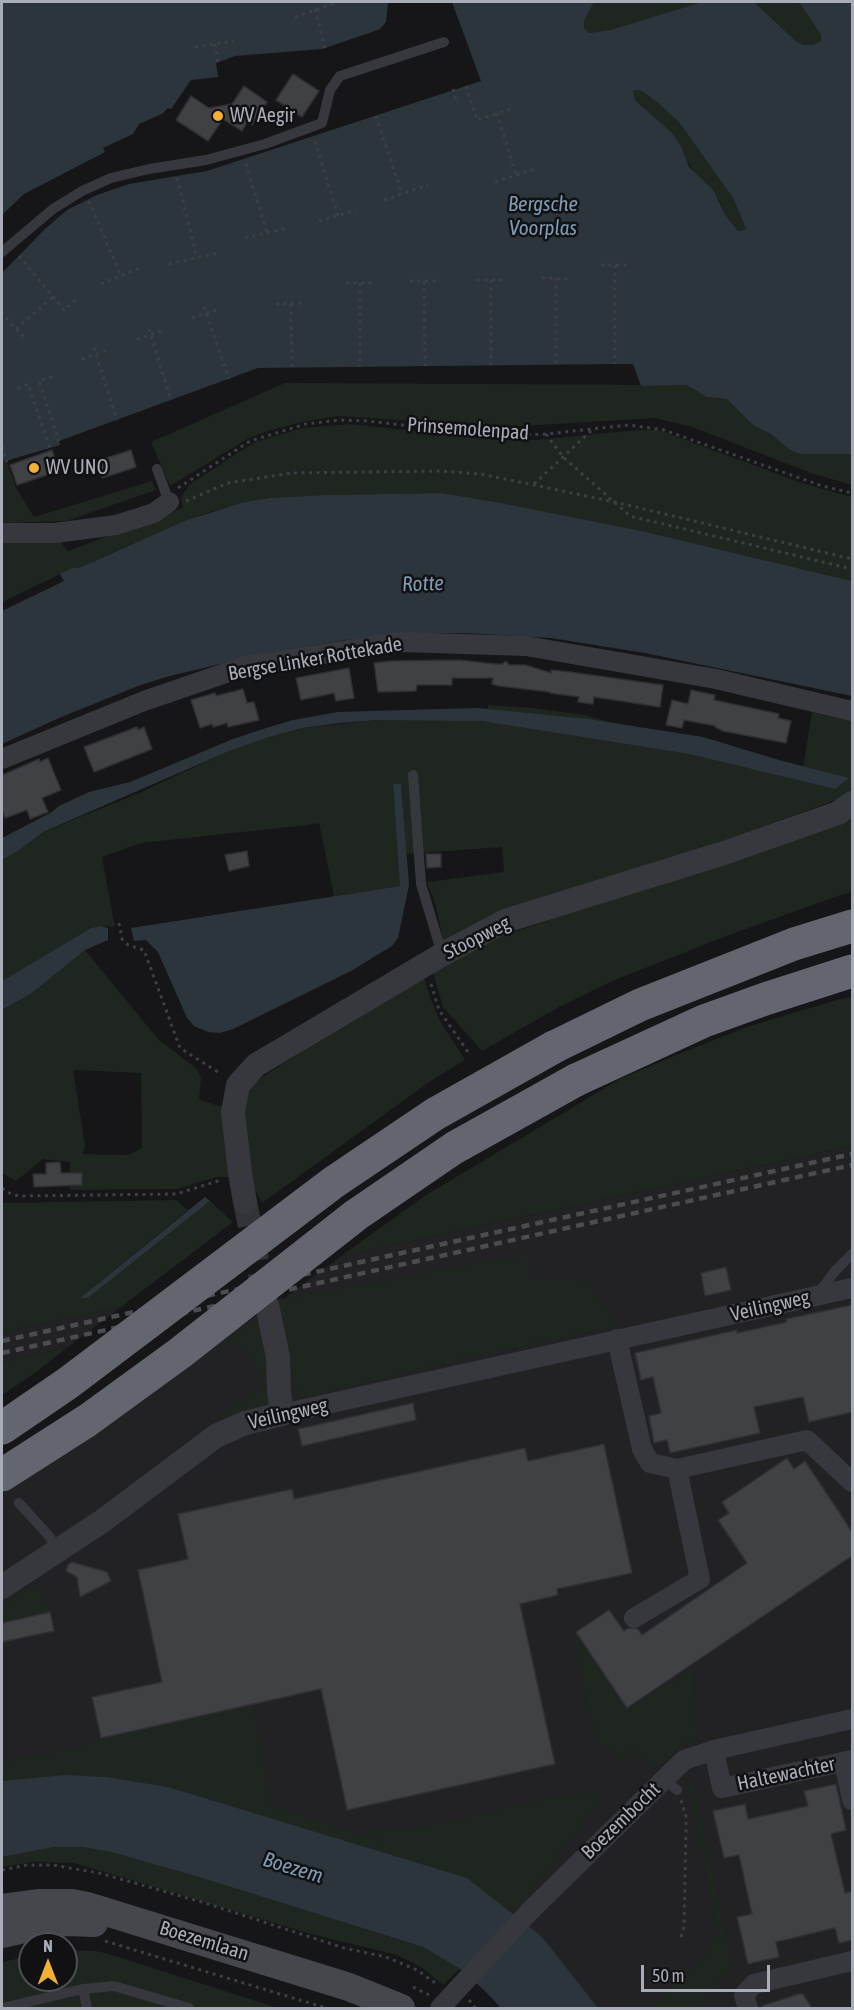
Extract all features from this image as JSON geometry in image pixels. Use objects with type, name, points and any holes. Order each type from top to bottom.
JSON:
[{"type":"highway","points":[[2,1428],[68,1383],[334,1182],[435,1114],[554,1047],[640,1005],[794,944],[852,926]]},
{"type":"highway","points":[[2,1475],[87,1420],[171,1360],[356,1215],[454,1148],[576,1080],[704,1021],[852,971]]},
{"type":"main road","name":"Boezemlaan","points":[[2,1908],[40,1903],[87,1906],[349,1987],[401,2008]]},
{"type":"main road","name":"Boezemlaan","points":[[2,1934],[56,1923],[82,1922],[105,1925],[312,1988],[366,2008]]},
{"type":"street","points":[[2,533],[55,533],[116,525],[154,513],[169,502]]},
{"type":"street","name":"Bergse Linker Rottekade","points":[[2,759],[144,701],[246,666],[401,642],[526,646],[716,679],[852,711]]},
{"type":"street","name":"Stoopweg","points":[[238,1085],[256,1065],[505,921],[724,853],[838,813],[852,803]]},
{"type":"street","points":[[238,1085],[233,1112],[244,1194]]},
{"type":"street","name":"Veilingweg","points":[[2,1587],[101,1522],[225,1431],[245,1423],[852,1288]]},
{"type":"street","points":[[267,1305],[278,1357],[282,1414]]},
{"type":"street","points":[[617,1339],[642,1449],[650,1463],[677,1469],[807,1440],[852,1482]]},
{"type":"street","points":[[634,1618],[700,1579],[677,1469]]},
{"type":"street","name":"Boezembocht","points":[[440,2008],[530,1911],[671,1785],[684,1760],[714,1750],[852,1719]]},
{"type":"street","name":"Haltewachter","points":[[714,1750],[722,1788],[848,1761]]},
{"type":"street","points":[[848,1761],[852,1800]]},
{"type":"street","points":[[746,2002],[754,1984],[852,1961]]},
{"type":"lane","points":[[2,252],[53,209],[82,190],[111,178],[206,160],[265,144],[322,123],[330,90],[340,76],[444,42]]},
{"type":"lane","points":[[157,469],[169,502]]},
{"type":"lane","points":[[413,775],[421,884],[434,960]]},
{"type":"lane","points":[[817,1296],[835,1270],[852,1254]]},
{"type":"lane","points":[[19,1503],[49,1536],[57,1551]]},
{"type":"lane","points":[[2,2008],[83,1989],[114,1986],[189,2008]]},
{"type":"lane","points":[[83,1989],[87,2008]]},
{"type":"path","points":[[295,17],[338,2]]},
{"type":"path","points":[[315,9],[325,48]]},
{"type":"path","points":[[195,47],[234,41]]},
{"type":"path","points":[[215,44],[218,63]]},
{"type":"path","points":[[466,86],[477,120],[514,108]]},
{"type":"path","points":[[453,89],[458,104]]},
{"type":"path","points":[[497,114],[516,175]]},
{"type":"path","points":[[376,116],[402,194]]},
{"type":"path","points":[[314,136],[338,216]]},
{"type":"path","points":[[244,159],[267,233]]},
{"type":"path","points":[[495,182],[536,169]]},
{"type":"path","points":[[176,176],[197,258]]},
{"type":"path","points":[[384,200],[428,185]]},
{"type":"path","points":[[88,200],[121,276]]},
{"type":"path","points":[[319,221],[356,210]]},
{"type":"path","points":[[245,238],[288,228]]},
{"type":"path","points":[[169,264],[218,253]]},
{"type":"path","points":[[19,256],[64,310],[78,297]]},
{"type":"path","points":[[601,265],[629,265]]},
{"type":"path","points":[[615,265],[615,364]]},
{"type":"path","points":[[101,284],[139,268]]},
{"type":"path","points":[[542,278],[570,279]]},
{"type":"path","points":[[556,278],[556,364]]},
{"type":"path","points":[[477,280],[504,280]]},
{"type":"path","points":[[491,280],[491,365]]},
{"type":"path","points":[[410,281],[438,281]]},
{"type":"path","points":[[424,281],[425,366]]},
{"type":"path","points":[[346,284],[374,283]]},
{"type":"path","points":[[360,284],[360,367]]},
{"type":"path","points":[[16,329],[53,297]]},
{"type":"path","points":[[276,304],[306,303]]},
{"type":"path","points":[[291,304],[292,368]]},
{"type":"path","points":[[204,307],[229,379]]},
{"type":"path","points":[[192,318],[219,309]]},
{"type":"path","points":[[6,318],[27,340]]},
{"type":"path","points":[[149,329],[171,400]]},
{"type":"path","points":[[137,339],[164,330]]},
{"type":"path","points":[[94,348],[117,420]]},
{"type":"path","points":[[82,359],[108,350]]},
{"type":"path","points":[[52,377],[39,381],[59,441]]},
{"type":"path","points":[[18,389],[28,384],[50,448]]},
{"type":"path","name":"Prinsemolenpad","points":[[169,502],[177,489],[250,441],[306,424],[340,420],[358,420],[497,436],[629,426],[664,429],[822,486],[852,493]]},
{"type":"path","points":[[534,484],[593,429]]},
{"type":"path","points":[[546,434],[563,457],[630,516],[852,569]]},
{"type":"path","points":[[2,446],[7,462]]},
{"type":"path","points":[[169,502],[190,501],[228,483],[292,473],[440,471],[481,474],[615,502],[852,559]]},
{"type":"path","points":[[120,923],[122,939],[128,945],[144,950],[180,1048],[238,1085]]},
{"type":"path","points":[[434,960],[439,1010],[470,1056]]},
{"type":"path","points":[[2,1188],[11,1194],[20,1196],[176,1194],[223,1179],[244,1194]]},
{"type":"path","points":[[671,1785],[686,1816],[684,1927],[681,1937]]},
{"type":"path","points":[[2,1870],[52,1865],[99,1873],[344,1948],[386,1957],[417,1970],[444,1990],[457,1989],[475,2008]]},
{"type":"path","name":"Boezemlaan","points":[[98,1939],[326,2008]]},
{"type":"shaded area","points":[[594,2],[702,2],[610,30],[589,33],[584,30],[584,21]]},
{"type":"shaded area","points":[[754,2],[799,2],[821,35],[821,41],[813,45],[797,42]]},
{"type":"shaded area","points":[[633,91],[642,91],[679,122],[733,198],[746,229],[738,231],[726,216],[719,200],[694,172],[644,107],[635,100]]},
{"type":"shaded area","points":[[285,383],[687,385],[695,391],[717,399],[727,399],[753,425],[771,434],[786,447],[852,454],[852,485],[811,473],[692,427],[655,418],[504,427],[339,416],[307,421],[249,438],[170,486],[151,442]]},
{"type":"shaded area","points":[[350,424],[500,440],[535,440],[659,430],[802,483],[852,497],[852,581],[642,531],[441,493],[324,495],[269,498],[216,510],[184,521],[79,568],[72,568],[2,602],[2,541],[60,541],[68,551],[183,508],[181,497],[190,484],[255,442],[303,428]]},
{"type":"shaded area","points":[[2,462],[7,462],[16,488],[34,517],[152,481],[156,490],[66,521],[2,523]]},
{"type":"shaded area","points":[[488,705],[584,715],[802,774],[812,712],[852,721],[852,794],[444,944],[436,906],[427,882],[504,872],[502,847],[406,854],[401,785],[393,785],[401,886],[334,896],[319,823],[141,843],[102,857],[115,927],[91,928],[2,981],[2,860],[43,832],[139,793],[227,752],[266,738],[303,728],[378,720],[450,719],[489,722]]},
{"type":"shaded area","points":[[852,811],[852,892],[729,935],[612,981],[559,1007],[482,1051],[443,1007],[432,970],[485,942],[773,843]]},
{"type":"shaded area","points":[[85,950],[158,1039],[197,1069],[201,1078],[199,1098],[222,1107],[231,1177],[216,1177],[177,1189],[70,1190],[70,1162],[43,1159],[16,1181],[2,1173],[2,1010],[32,993]],"holes":[[[73,1070],[141,1073],[142,1148],[127,1155],[83,1154],[85,1145]]]},
{"type":"shaded area","points":[[423,975],[440,1021],[465,1060],[432,1080],[262,1203],[253,1186],[244,1128],[245,1094],[251,1084]]},
{"type":"shaded area","points":[[852,996],[852,1146],[341,1256],[426,1195],[620,1079],[744,1028]]},
{"type":"shaded area","points":[[852,1146],[852,2008],[544,2008],[519,1976],[2,1815],[2,1494],[282,1297],[282,1300],[341,1256]]},
{"type":"shaded area","points":[[176,1200],[188,1210],[81,1297],[88,1298],[210,1201],[233,1222],[121,1307],[2,1332],[2,1203]]},
{"type":"shaded area","points":[[530,1253],[529,1275],[534,1279],[580,1279],[589,1283],[618,1326],[439,1364],[303,1398],[299,1396],[274,1306],[282,1300]]},
{"type":"shaded area","points":[[121,1307],[68,1347],[2,1362],[2,1332]]},
{"type":"shaded area","points":[[264,1313],[269,1403],[265,1407],[223,1419],[217,1418],[266,1382],[238,1343],[221,1346]]},
{"type":"shaded area","points":[[68,1347],[35,1373],[2,1395],[2,1362]]},
{"type":"shaded area","points":[[33,1587],[40,1589],[50,1612],[2,1623],[2,1606]]},
{"type":"shaded area","points":[[573,1632],[576,1632],[628,1709],[692,1669],[697,1740],[686,1743],[657,1767],[630,1749],[621,1760],[595,1740]]},
{"type":"shaded area","points":[[253,1704],[271,1806],[383,1842],[361,1828],[416,1828],[564,1795],[597,1792],[601,1800],[522,1904],[512,1913],[467,1878],[168,1787],[106,1777],[65,1775],[2,1781],[2,1763]]},
{"type":"shaded area","points":[[693,1780],[733,1969],[708,1993],[698,2008],[651,2008],[682,1983],[719,1936],[688,1784]]},
{"type":"shaded area","points":[[54,1847],[82,1847],[111,1852],[202,1878],[423,1947],[460,1969],[443,1985],[421,1967],[397,1955],[311,1934],[74,1863],[33,1862],[2,1867],[2,1857]]},
{"type":"shaded area","points":[[78,1950],[96,1951],[278,2008],[2,2008],[2,1962],[18,1959],[18,1992],[78,1992]]},
{"type":"water","points":[[2,2],[390,2],[386,22],[375,31],[322,49],[235,56],[216,63],[218,77],[191,80],[171,109],[168,108],[162,114],[139,124],[133,134],[103,148],[105,152],[24,194],[2,215]]},
{"type":"water","name":"Bergsche Voorplas","points":[[452,2],[594,2],[584,21],[584,29],[589,33],[610,30],[702,2],[754,2],[797,42],[813,45],[821,41],[821,35],[799,2],[852,2],[852,454],[794,452],[771,434],[753,425],[727,399],[707,397],[686,385],[641,386],[633,364],[615,364],[258,368],[59,441],[60,445],[2,462],[2,273],[67,210],[97,195],[129,184],[207,171],[481,81]],"holes":[[[633,91],[642,91],[679,122],[733,198],[746,229],[738,231],[726,216],[713,190],[689,167],[681,146],[673,134],[635,100]]]},
{"type":"water","name":"Rotte","points":[[441,493],[642,531],[852,581],[852,696],[645,653],[551,638],[417,633],[346,640],[266,653],[166,677],[59,718],[2,744],[2,602],[72,568],[79,568],[184,521],[241,503],[269,498],[324,495]]},
{"type":"water","points":[[478,708],[588,719],[703,737],[849,778],[835,789],[690,754],[482,721],[378,720],[340,723],[302,728],[227,752],[43,832],[2,860],[2,838],[52,812],[59,806],[89,792],[130,782],[233,739],[263,729],[293,720],[338,712]]},
{"type":"water","points":[[393,784],[401,784],[409,885],[398,938],[392,946],[351,971],[233,1029],[220,1033],[208,1032],[194,1026],[187,1018],[158,952],[146,940],[134,941],[131,928],[400,886]]},
{"type":"water","points":[[101,926],[108,928],[108,940],[85,950],[32,993],[2,1010],[2,981],[91,928]]},
{"type":"water","points":[[205,1197],[210,1201],[88,1298],[80,1298]]},
{"type":"water","name":"Boezem","points":[[65,1775],[106,1777],[168,1787],[467,1878],[542,1937],[598,2008],[501,2008],[460,1969],[423,1947],[111,1852],[82,1847],[54,1847],[2,1857],[2,1781]]},
{"type":"pier","points":[[60,574],[64,581],[2,611],[2,602]]},
{"type":"building","points":[[293,74],[319,91],[302,117],[276,100]]},
{"type":"building","name":"WV Aegir","points":[[244,86],[267,102],[252,125],[247,122],[242,131],[223,119],[208,141],[176,120],[191,96],[209,108],[232,104]]},
{"type":"building","name":"WV UNO","points":[[52,450],[59,471],[17,485],[10,465]]},
{"type":"building","points":[[131,450],[136,467],[102,478],[97,461]]},
{"type":"building","points":[[459,660],[495,664],[502,664],[506,661],[509,665],[525,665],[551,673],[551,670],[570,672],[663,685],[660,707],[594,697],[593,704],[578,702],[579,697],[499,686],[492,684],[493,678],[452,678],[452,685],[417,685],[416,691],[378,692],[374,663]]},
{"type":"building","points":[[349,668],[354,698],[336,701],[334,693],[301,700],[296,678]]},
{"type":"building","points":[[243,689],[247,703],[254,702],[259,720],[228,727],[227,723],[200,728],[191,700],[215,693],[216,696]]},
{"type":"building","points":[[691,690],[715,695],[714,700],[779,714],[778,718],[791,721],[786,743],[723,731],[716,726],[684,720],[682,728],[666,725],[672,700],[688,704]]},
{"type":"building","points":[[137,727],[138,730],[144,727],[152,749],[94,772],[84,747]]},
{"type":"building","points":[[48,758],[61,790],[42,798],[48,812],[30,819],[27,810],[5,818],[2,810],[2,775],[39,759],[40,762]]},
{"type":"building","points":[[247,851],[249,866],[229,871],[225,855]]},
{"type":"building","points":[[426,854],[441,854],[441,867],[427,868]]},
{"type":"building","points":[[60,1162],[61,1173],[82,1173],[82,1185],[34,1187],[33,1174],[46,1174],[46,1163]]},
{"type":"building","points":[[726,1267],[731,1290],[705,1296],[701,1273]]},
{"type":"building","points":[[852,1305],[852,1412],[809,1422],[803,1397],[754,1407],[760,1433],[670,1453],[667,1440],[654,1443],[649,1416],[661,1413],[653,1377],[641,1380],[635,1353],[737,1330],[737,1333],[787,1322],[786,1319]]},
{"type":"building","points":[[413,1403],[416,1420],[302,1446],[298,1429]]},
{"type":"building","points":[[604,1444],[632,1573],[557,1589],[558,1595],[520,1604],[555,1764],[347,1810],[321,1689],[101,1738],[92,1697],[162,1682],[138,1570],[188,1559],[178,1514],[292,1489],[294,1499],[525,1448],[528,1461]]},
{"type":"building","points":[[787,1458],[794,1469],[805,1461],[841,1515],[852,1532],[852,1556],[627,1708],[576,1632],[609,1610],[624,1631],[628,1628],[638,1629],[642,1635],[747,1563],[718,1520],[729,1513],[722,1502]]},
{"type":"building","points":[[72,1562],[107,1572],[111,1581],[80,1597],[77,1577],[66,1571]]},
{"type":"building","points":[[50,1612],[54,1631],[2,1642],[2,1623]]},
{"type":"building","points":[[836,1784],[846,1830],[831,1834],[845,1893],[852,1891],[852,1940],[839,1943],[835,1928],[776,1942],[779,1957],[748,1964],[737,1917],[752,1914],[739,1855],[724,1858],[713,1811],[745,1804],[748,1819],[808,1806],[804,1791]]},
{"type":"building","points":[[803,1994],[812,2008],[763,2008],[762,2006]]},
{"type":"tunnel","points":[[245,1202],[266,1303]]},
{"type":"railway","points":[[2,1341],[852,1154]]},
{"type":"railway","points":[[2,1353],[852,1165]]},
{"type":"place","name":"WV Aegir","points":[[218,116]]},
{"type":"place","name":"WV UNO","points":[[34,468]]}]
